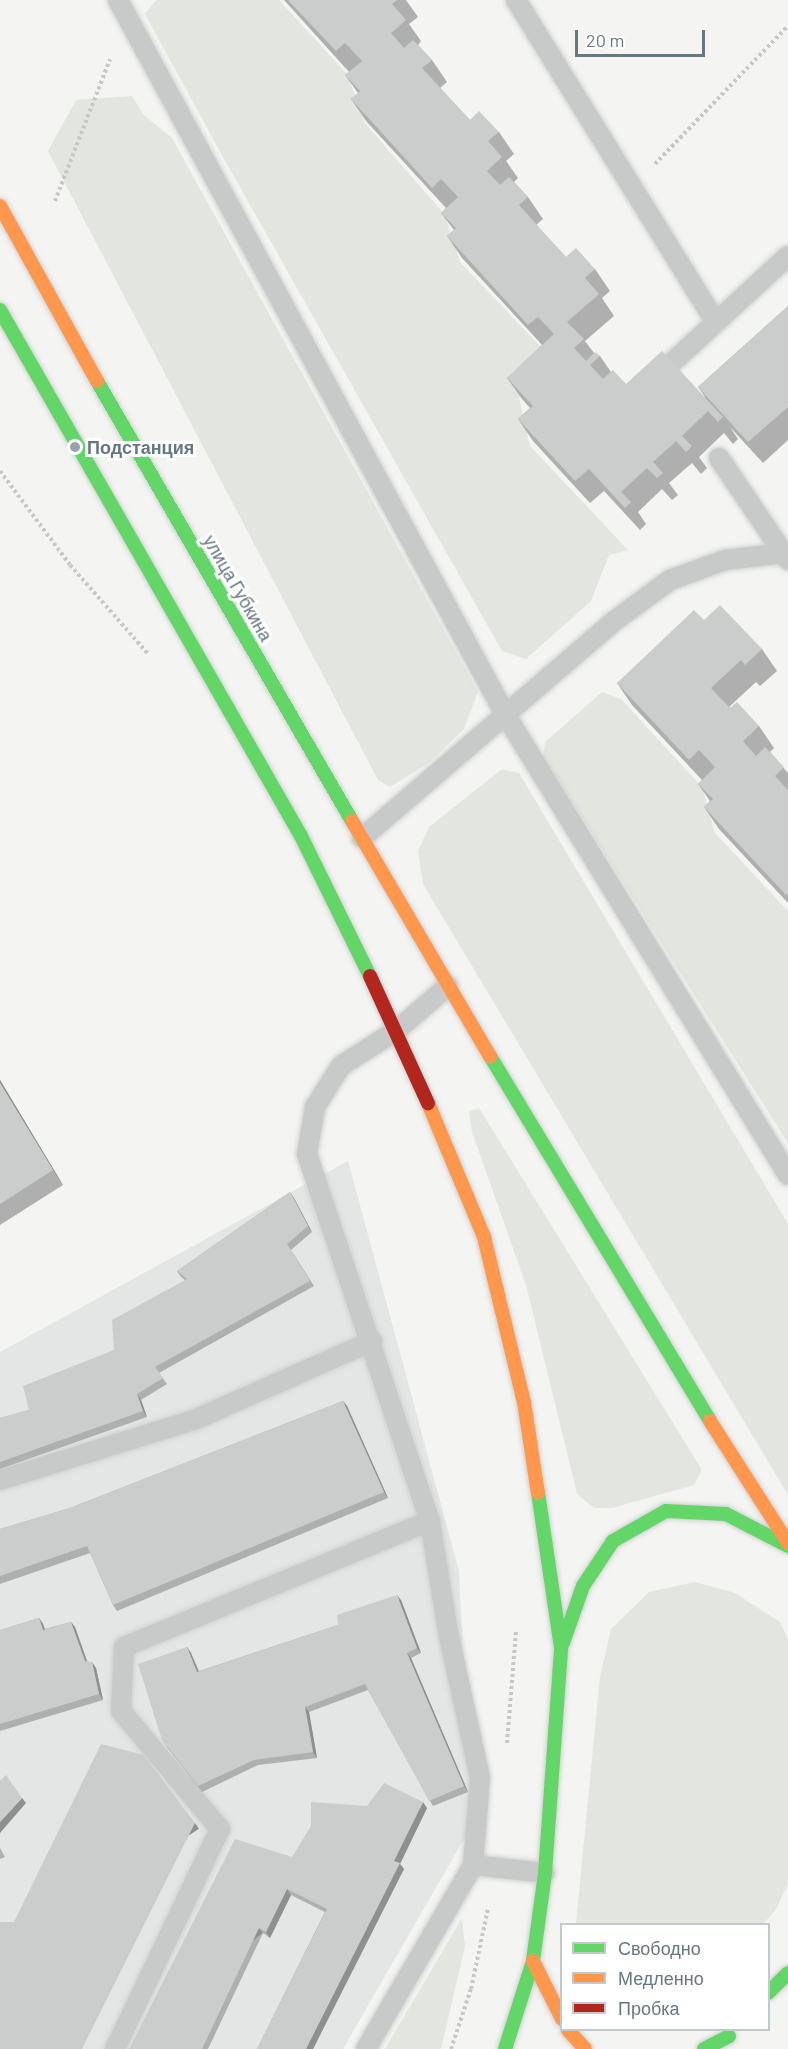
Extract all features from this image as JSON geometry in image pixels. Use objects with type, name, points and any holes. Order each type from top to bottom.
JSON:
[{"type":"main road","name":"улица Губкина","points":[[0,206],[40,283],[448,986],[694,1396],[788,1544]]},
{"type":"main road","points":[[0,310],[301,836],[397,1030],[484,1237],[524,1402],[561,1648],[545,1873],[532,1961],[505,2049]]},
{"type":"main road","points":[[561,1648],[583,1586],[613,1541],[666,1511],[726,1514],[788,1544]]},
{"type":"main road","points":[[532,1961],[560,2017]]},
{"type":"main road","points":[[770,1992],[788,1973]]},
{"type":"main road","points":[[569,2031],[585,2049]]},
{"type":"main road","points":[[704,2049],[732,2033]]},
{"type":"main road","points":[[717,2049],[732,2033]]},
{"type":"lane","points":[[118,0],[505,714],[788,1175]]},
{"type":"lane","points":[[516,0],[716,322]]},
{"type":"lane","points":[[651,382],[788,256]]},
{"type":"lane","points":[[719,458],[786,557]]},
{"type":"lane","points":[[363,838],[613,621],[670,580],[725,560],[786,557]]},
{"type":"lane","points":[[366,2049],[473,1865],[480,1778],[448,1632],[430,1521],[372,1341],[307,1154],[315,1107],[341,1066],[397,1030],[448,986]]},
{"type":"lane","points":[[0,1480],[194,1420],[372,1341]]},
{"type":"lane","points":[[115,2049],[220,1829],[121,1711],[124,1647],[430,1521]]},
{"type":"lane","points":[[473,1865],[495,1870],[545,1873]]},
{"type":"path","points":[[633,187],[788,26]]},
{"type":"path","points":[[55,201],[111,60],[107,50]]},
{"type":"path","points":[[0,471],[70,566],[155,661]]},
{"type":"path","points":[[507,1752],[515,1622]]},
{"type":"path","points":[[451,2049],[471,1989],[495,1870]]},
{"type":"shaded area","points":[[156,0],[279,0],[348,75],[364,122],[445,215],[460,262],[556,363],[519,398],[530,446],[628,550],[609,555],[591,601],[526,659],[502,651],[224,159],[145,14]]},
{"type":"shaded area","points":[[132,96],[144,115],[172,138],[478,692],[464,729],[429,763],[390,787],[378,780],[48,151],[76,100]]},
{"type":"shaded area","points":[[602,692],[621,699],[702,787],[715,833],[788,911],[788,1143],[543,756],[545,742]]},
{"type":"shaded area","points":[[502,769],[519,773],[788,1224],[788,1495],[423,884],[418,851],[429,827]]},
{"type":"shaded area","points":[[479,1108],[702,1470],[694,1485],[612,1508],[594,1508],[577,1494],[526,1285],[472,1132],[469,1112]]},
{"type":"shaded area","points":[[348,1161],[459,1571],[472,1825],[343,2049],[0,2049],[0,1352]]},
{"type":"shaded area","points":[[695,1582],[735,1593],[780,1622],[788,1639],[788,1884],[775,1911],[764,1923],[576,1923],[600,1676],[611,1629],[649,1592]]},
{"type":"shaded area","points":[[462,1918],[465,1946],[441,2049],[385,2049]]},
{"type":"building","points":[[288,0],[397,0],[392,4],[406,20],[391,33],[404,48],[413,40],[432,60],[422,68],[470,120],[479,111],[499,132],[488,141],[502,157],[487,171],[500,185],[509,177],[528,197],[519,205],[566,257],[576,248],[595,269],[585,278],[599,294],[567,322],[584,339],[574,348],[586,361],[595,352],[600,356],[590,365],[603,379],[613,370],[626,384],[662,351],[723,417],[718,422],[708,411],[682,436],[692,446],[686,452],[676,441],[653,462],[663,473],[657,478],[647,468],[621,492],[631,502],[625,508],[589,469],[575,481],[518,419],[533,406],[507,378],[554,334],[538,317],[528,325],[447,236],[456,228],[441,213],[458,197],[441,179],[432,188],[351,99],[360,91],[345,75],[362,61],[345,43],[336,51]]},
{"type":"building","points":[[788,306],[788,407],[748,442],[698,387]]},
{"type":"building","points":[[720,605],[762,649],[745,665],[741,660],[711,688],[730,708],[737,702],[759,726],[743,741],[756,756],[765,747],[784,767],[775,776],[788,790],[788,894],[786,895],[704,807],[713,799],[698,784],[715,767],[699,750],[689,760],[617,683],[694,610],[704,620]]},
{"type":"building","points":[[0,1083],[53,1170],[0,1204]]},
{"type":"building","points":[[290,1192],[308,1226],[287,1244],[310,1281],[155,1367],[163,1378],[137,1394],[143,1411],[0,1462],[0,1418],[29,1410],[23,1386],[114,1350],[112,1320],[187,1279],[177,1271]]},
{"type":"building","points":[[343,1401],[384,1492],[113,1605],[87,1546],[0,1576],[0,1529],[70,1508]]},
{"type":"building","points":[[397,1595],[417,1648],[407,1653],[464,1786],[429,1801],[365,1684],[305,1707],[313,1752],[254,1760],[198,1786],[162,1740],[138,1664],[187,1647],[197,1672],[338,1625],[337,1615]]},
{"type":"building","points":[[39,1618],[43,1630],[71,1622],[85,1661],[92,1662],[99,1694],[0,1724],[0,1630]]},
{"type":"building","points":[[101,1744],[144,1755],[195,1823],[82,2049],[0,2049],[0,1922],[14,1922]]},
{"type":"building","points":[[6,1775],[22,1798],[0,1822],[0,1781]]},
{"type":"building","points":[[384,1783],[423,1802],[394,1861],[400,1863],[306,2049],[257,2049],[327,1909],[287,1889],[266,1932],[259,1928],[202,2049],[129,2049],[235,1839],[292,1857],[311,1826],[311,1802],[367,1806]]},
{"type":"traffic: fast","points":[[0,310],[301,836],[370,976]]},
{"type":"traffic: fast","points":[[97,381],[352,821]]},
{"type":"traffic: fast","points":[[490,1056],[710,1421]]},
{"type":"traffic: fast","points":[[505,2049],[533,1961],[545,1873],[561,1648],[538,1493]]},
{"type":"traffic: fast","points":[[563,1643],[583,1586],[613,1541],[666,1511],[726,1514],[788,1546]]},
{"type":"traffic: fast","points":[[770,1991],[788,1973]]},
{"type":"traffic: fast","points":[[704,2049],[729,2036]]},
{"type":"traffic: slow","points":[[0,206],[97,381]]},
{"type":"traffic: slow","points":[[352,821],[490,1056]]},
{"type":"traffic: slow","points":[[428,1103],[484,1237],[524,1402],[538,1493]]},
{"type":"traffic: slow","points":[[710,1421],[788,1543]]},
{"type":"traffic: slow","points":[[533,1961],[560,2015]]},
{"type":"traffic: slow","points":[[569,2031],[585,2049]]},
{"type":"traffic: jam","points":[[370,976],[428,1103]]},
{"type":"place","name":"Подстанция","points":[[75,447]]}]
